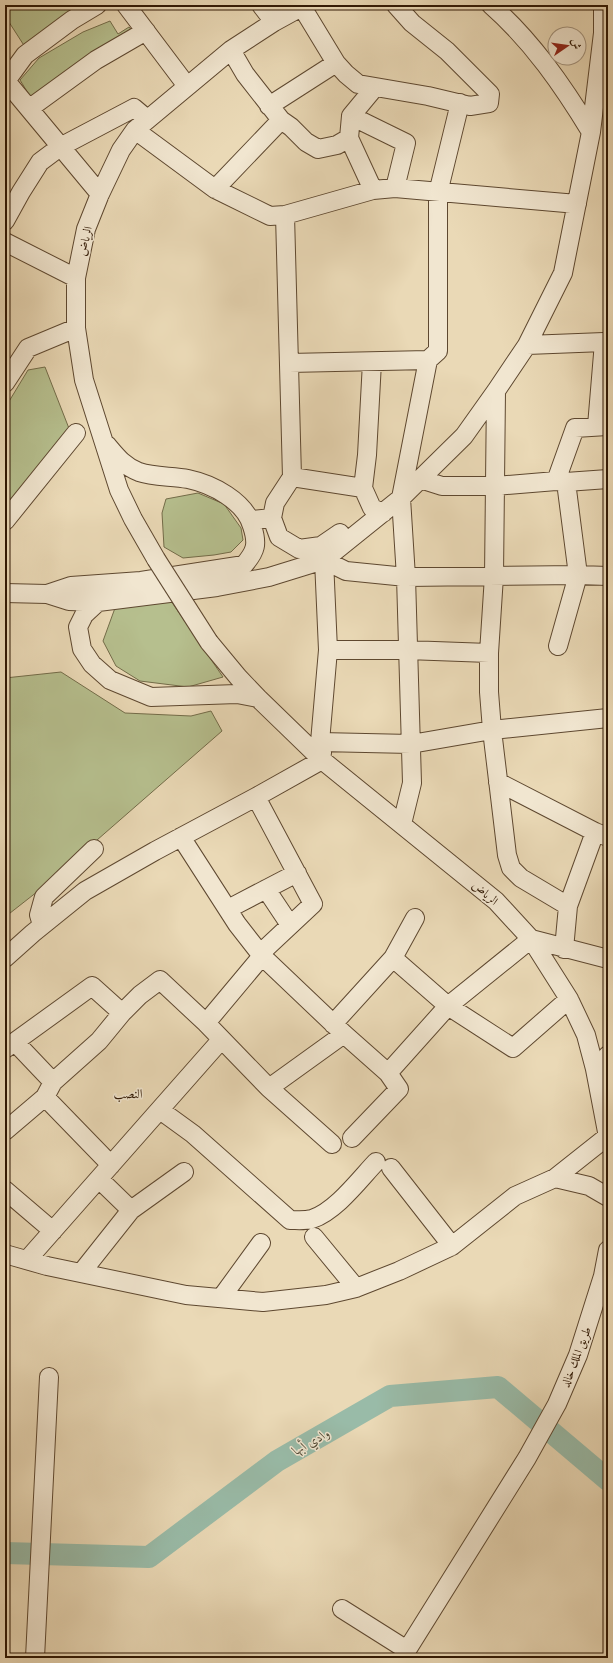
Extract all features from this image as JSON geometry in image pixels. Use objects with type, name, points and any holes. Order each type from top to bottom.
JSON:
[{"type":"street","points":[[97,5],[72,20],[25,55],[6,81],[100,194]]},
{"type":"street","points":[[262,5],[274,22]]},
{"type":"street","points":[[303,6],[336,63],[358,84],[428,96],[470,106],[489,103],[490,94],[447,51],[412,23],[396,5]]},
{"type":"street","points":[[491,5],[511,22],[565,89],[591,132]]},
{"type":"street","points":[[285,215],[292,477],[275,503],[272,518],[279,537],[299,549],[321,546],[377,510],[401,498],[464,436],[527,345],[563,273],[578,204],[591,132],[603,33],[603,5]]},
{"type":"street","points":[[129,6],[187,86]]},
{"type":"street","name":"الرياض","points":[[303,6],[274,22],[231,50],[141,124],[121,150],[100,194],[86,229],[76,278],[76,328],[84,380],[119,490],[133,519],[156,559],[209,642],[238,677],[258,698],[321,751],[402,824],[496,902],[531,939],[569,998],[586,1035],[595,1069]]},
{"type":"street","points":[[30,108],[96,60],[146,31]]},
{"type":"street","points":[[231,50],[245,74],[269,106],[281,120],[291,127],[306,142],[318,149],[337,145],[349,138]]},
{"type":"street","points":[[269,106],[336,63]]},
{"type":"street","points":[[373,190],[349,138],[351,116],[375,87]]},
{"type":"street","points":[[402,824],[412,782],[406,577],[401,498],[428,360],[438,351],[438,192],[460,103]]},
{"type":"street","points":[[5,221],[20,192],[40,162],[60,147],[134,108],[141,124],[214,189],[270,216],[285,215],[373,190],[395,188],[578,204]]},
{"type":"street","points":[[351,116],[406,143],[395,188]]},
{"type":"street","points":[[214,189],[281,120]]},
{"type":"street","points":[[5,242],[76,278]]},
{"type":"street","points":[[5,383],[28,348],[76,328]]},
{"type":"street","points":[[527,345],[604,342],[602,426],[575,428],[561,481],[578,575],[558,646]]},
{"type":"street","points":[[289,363],[428,360]]},
{"type":"street","points":[[372,362],[367,455],[363,488],[377,510]]},
{"type":"street","points":[[496,391],[494,576],[489,653],[489,692],[507,855],[512,868],[521,878],[568,906]]},
{"type":"street","points":[[5,522],[76,433]]},
{"type":"street","points":[[47,594],[71,586],[141,580],[244,564],[253,554],[256,539],[251,520],[244,510],[232,499],[212,487],[189,479],[140,472],[121,462],[101,436]]},
{"type":"street","points":[[292,477],[363,488]]},
{"type":"street","points":[[420,479],[442,486],[495,486],[608,479]]},
{"type":"street","points":[[5,593],[47,594],[69,601],[98,602],[217,587],[269,577],[324,560],[377,510]]},
{"type":"street","points":[[251,520],[272,518]]},
{"type":"street","points":[[324,560],[346,571],[406,577],[608,576]]},
{"type":"street","points":[[321,751],[328,650],[324,560]]},
{"type":"street","points":[[98,602],[84,615],[78,627],[82,649],[92,664],[110,680],[151,697],[237,694],[258,698]]},
{"type":"street","points":[[328,650],[408,650],[489,653]]},
{"type":"street","points":[[5,958],[42,925],[85,891],[256,797],[321,751],[411,744],[492,730],[608,718]]},
{"type":"street","points":[[498,782],[602,835],[568,906],[564,949]]},
{"type":"street","points":[[206,1023],[262,956],[266,948],[313,904],[256,797]]},
{"type":"street","points":[[181,837],[228,909],[262,956],[388,1073],[399,1089],[352,1138]]},
{"type":"street","points":[[42,925],[39,915],[44,897],[94,849]]},
{"type":"street","points":[[228,909],[297,874]]},
{"type":"street","points":[[266,889],[290,925]]},
{"type":"street","points":[[269,1088],[339,1029],[393,958],[415,918]]},
{"type":"street","points":[[388,1073],[448,1006],[531,939],[564,949],[608,959]]},
{"type":"street","points":[[393,958],[448,1006],[513,1048],[569,998]]},
{"type":"street","points":[[5,1131],[99,1040],[140,995],[160,980],[206,1023],[269,1088],[332,1144]]},
{"type":"street","points":[[111,1165],[49,1090],[10,1046],[92,986],[122,1013]]},
{"type":"street","points":[[26,1260],[221,1040]]},
{"type":"street","points":[[5,1254],[81,1273],[186,1296],[263,1302],[326,1295],[356,1288],[399,1271],[452,1246],[515,1196],[555,1178],[608,1137],[595,1069],[608,1055]]},
{"type":"street","points":[[160,1110],[193,1134],[290,1220],[308,1220],[323,1214],[383,1165],[452,1246]]},
{"type":"street","points":[[81,1273],[131,1210],[184,1172]]},
{"type":"street","points":[[100,1178],[131,1210]]},
{"type":"street","points":[[555,1178],[588,1186],[608,1197]]},
{"type":"street","points":[[7,1197],[52,1231]]},
{"type":"street","points":[[314,1237],[356,1288]]},
{"type":"street","points":[[221,1298],[261,1243]]},
{"type":"street","name":"طريق الملك خالد","points":[[404,1654],[527,1458],[557,1404],[578,1355],[592,1313],[603,1276],[608,1250]]},
{"type":"street","points":[[35,1658],[49,1377]]},
{"type":"street","points":[[342,1608],[404,1654]]},
{"type":"green space","points":[[5,5],[86,5],[25,47],[7,19],[5,20]]},
{"type":"green space","points":[[110,21],[118,34],[129,27],[135,34],[31,98],[20,80],[39,58],[83,32]]},
{"type":"green space","points":[[45,367],[70,431],[5,513],[5,408],[28,370]]},
{"type":"green space","points":[[198,493],[224,504],[241,528],[243,540],[231,552],[183,558],[164,547],[162,513],[166,499]]},
{"type":"green space","points":[[171,601],[223,677],[188,687],[140,681],[116,666],[103,641],[115,608]]},
{"type":"green space","points":[[61,672],[125,713],[191,716],[211,711],[222,731],[42,888],[5,917],[5,678]]},
{"type":"waterway","name":"وادي أبها","points":[[5,1553],[149,1557],[277,1461],[390,1396],[498,1387],[608,1480]]},
{"type":"district","name":"النصب","points":[[128,1093]]}]
